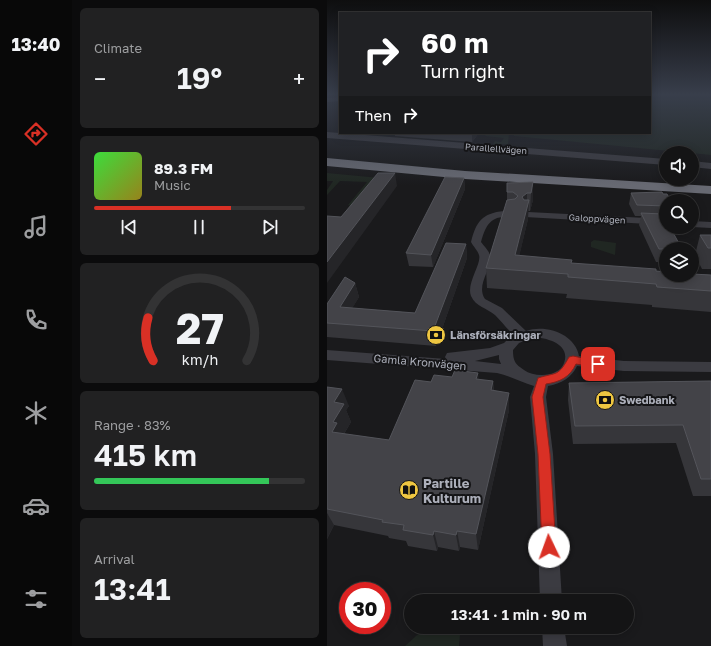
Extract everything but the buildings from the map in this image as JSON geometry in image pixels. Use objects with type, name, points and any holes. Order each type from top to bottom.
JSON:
[{"type":"highway","points":[[327,152],[473,166],[659,178]]},
{"type":"highway","points":[[327,162],[465,175],[711,190]]},
{"type":"highway","points":[[699,180],[711,181]]},
{"type":"street","name":"Parallellvägen","points":[[327,135],[659,161]]},
{"type":"street","points":[[699,165],[711,166]]},
{"type":"street","points":[[512,214],[504,213],[486,218],[481,228],[476,242],[485,255],[485,259],[478,279],[476,291],[481,302],[498,311],[513,328],[523,335]]},
{"type":"street","name":"Galoppvägen","points":[[528,215],[659,222]]},
{"type":"street","points":[[699,224],[711,225]]},
{"type":"street","points":[[544,333],[563,340],[573,354],[573,360],[568,370],[552,379],[541,381],[530,380],[512,371],[505,359],[507,347],[514,340],[523,335],[544,333]]},
{"type":"street","name":"Gamla Kronvägen","points":[[327,347],[467,358],[494,352],[507,347]]},
{"type":"street","name":"Gamla Kronvägen","points":[[327,355],[497,368],[512,371]]},
{"type":"street","points":[[573,360],[635,367],[711,367]]},
{"type":"street","points":[[541,381],[541,389],[538,397],[544,454],[551,594]]},
{"type":"street","points":[[554,634],[555,646]]},
{"type":"shaded area","points":[[651,125],[711,125],[711,155],[699,154],[699,146],[659,146],[659,150],[514,136],[514,134],[651,134]]},
{"type":"shaded area","points":[[486,134],[509,134],[508,144],[493,144],[495,141],[501,142],[504,138],[485,136]]},
{"type":"shaded area","points":[[327,173],[391,179],[353,207],[348,205],[367,182],[340,181],[327,195],[327,190],[333,181],[327,181]]},
{"type":"shaded area","points":[[594,240],[616,243],[615,255],[591,247],[591,242]]},
{"type":"shaded area","points":[[418,634],[460,635],[459,646],[405,646]]},
{"type":"place","name":"Länsförsäkringar","points":[[436,335]]},
{"type":"place","name":"Swedbank","points":[[605,400]]},
{"type":"place","name":"Partille Kulturum","points":[[409,490]]},
{"type":"route","points":[[549,547],[544,454],[538,397],[541,389],[541,381],[552,379],[561,375],[568,370],[573,360],[598,364]]}]
